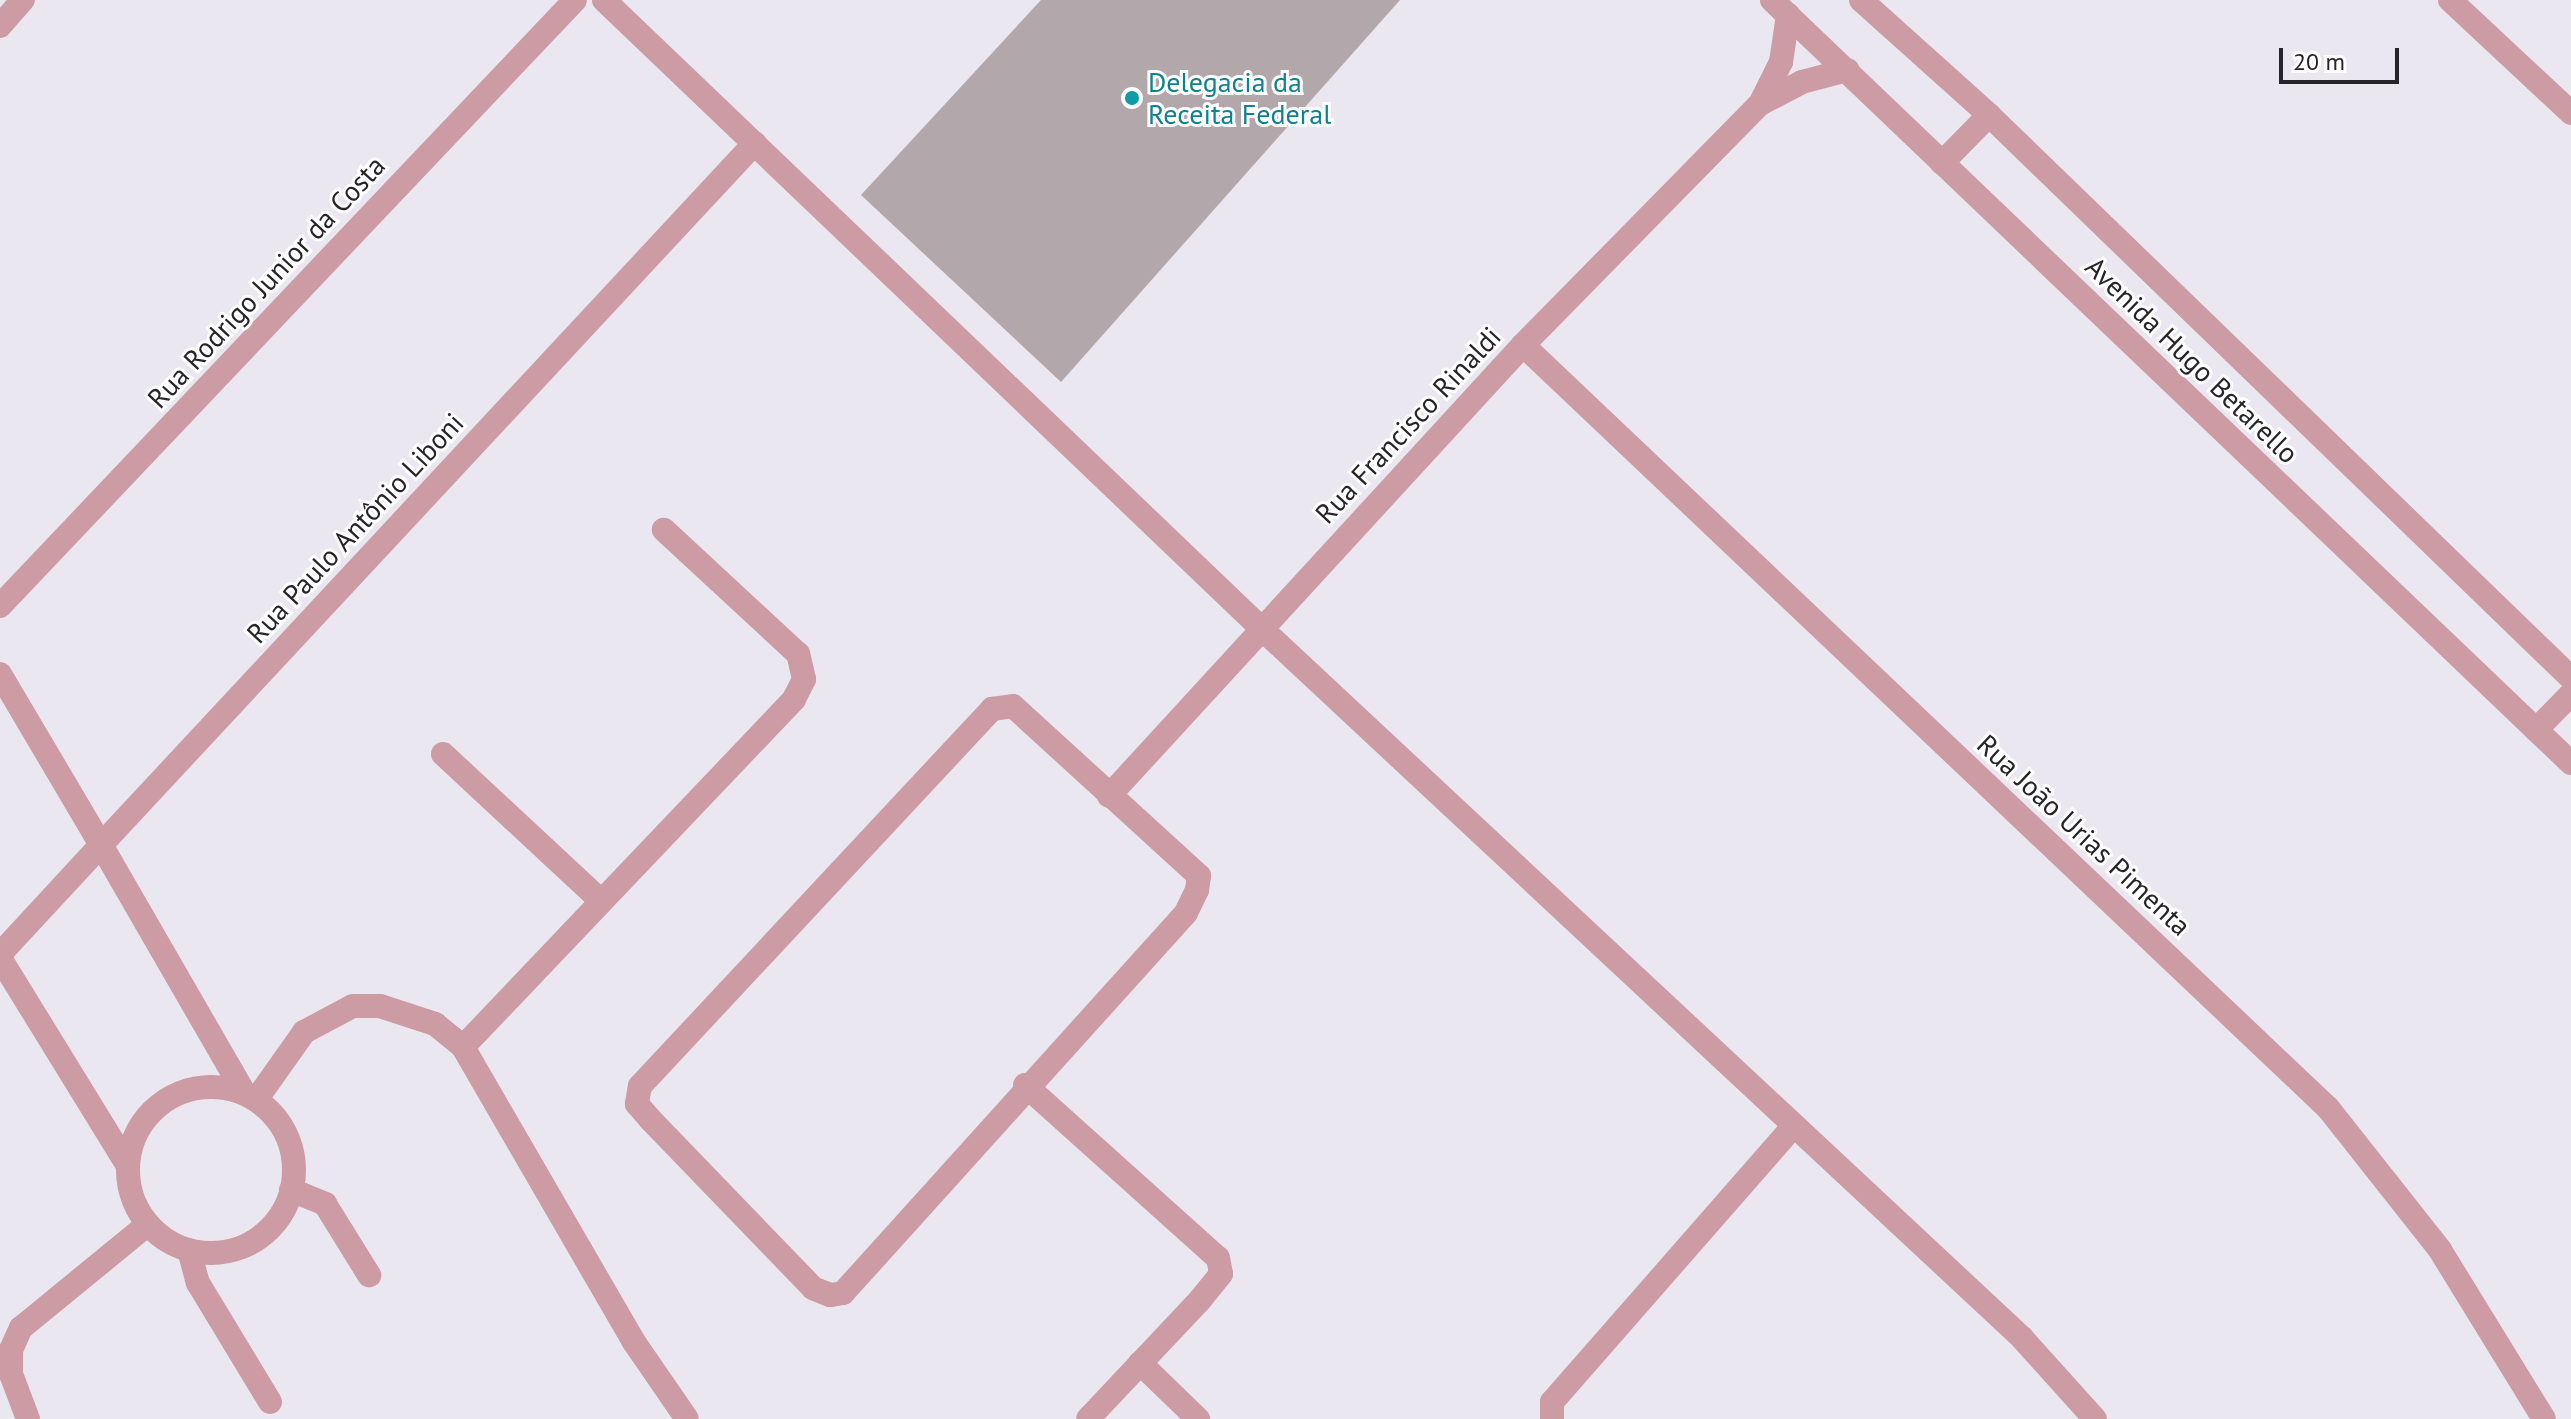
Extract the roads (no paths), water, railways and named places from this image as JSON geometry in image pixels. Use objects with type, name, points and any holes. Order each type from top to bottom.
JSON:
[{"type":"street","points":[[0,26],[23,0]]},
{"type":"street","name":"Rua Rodrigo Junior da Costa","points":[[0,606],[575,0]]},
{"type":"street","points":[[604,0],[1261,628],[2022,1338],[2095,1419]]},
{"type":"street","name":"Avenida Hugo Betarello","points":[[1861,0],[1989,115],[2571,678]]},
{"type":"street","points":[[2450,0],[2571,113]]},
{"type":"street","name":"Avenida Hugo Betarello","points":[[1780,7],[2571,763]]},
{"type":"street","name":"Rua Francisco Rinaldi","points":[[1760,104],[1781,62],[1780,7]]},
{"type":"street","name":"Rua Francisco Rinaldi","points":[[1109,796],[1523,345],[1760,104],[1802,82],[1847,70]]},
{"type":"street","points":[[1942,163],[1989,115]]},
{"type":"street","name":"Rua Paulo Antônio Liboni","points":[[1,956],[755,143]]},
{"type":"street","name":"Rua João Urias Pimenta","points":[[1523,345],[2328,1108],[2440,1250],[2544,1419]]},
{"type":"street","points":[[463,1047],[794,699],[804,679],[798,654],[664,530]]},
{"type":"street","points":[[0,674],[250,1093],[288,1138],[291,1190],[281,1214],[241,1248],[189,1250],[147,1225],[128,1166],[1,956]]},
{"type":"street","points":[[2536,730],[2571,694]]},
{"type":"street","points":[[1013,706],[1109,796],[1199,876],[1197,890],[1186,913],[1025,1085],[843,1293],[830,1295],[813,1288],[637,1104],[640,1086],[992,709],[1013,706]]},
{"type":"street","points":[[443,754],[600,900]]},
{"type":"street","points":[[128,1166],[134,1138],[154,1110],[183,1094],[250,1093],[304,1032],[353,1006],[409,1013],[463,1047],[634,1342],[687,1419]]},
{"type":"street","points":[[1025,1085],[1218,1258],[1221,1274],[1088,1419]]},
{"type":"street","points":[[1552,1419],[1552,1402],[1794,1126]]},
{"type":"street","points":[[291,1190],[325,1204],[369,1275]]},
{"type":"street","points":[[28,1419],[11,1374],[11,1350],[21,1328],[147,1225]]},
{"type":"street","points":[[189,1250],[198,1283],[270,1402]]},
{"type":"street","points":[[1140,1363],[1198,1419]]},
{"type":"place","name":"Delegacia da Receita Federal","points":[[1132,98]]}]
